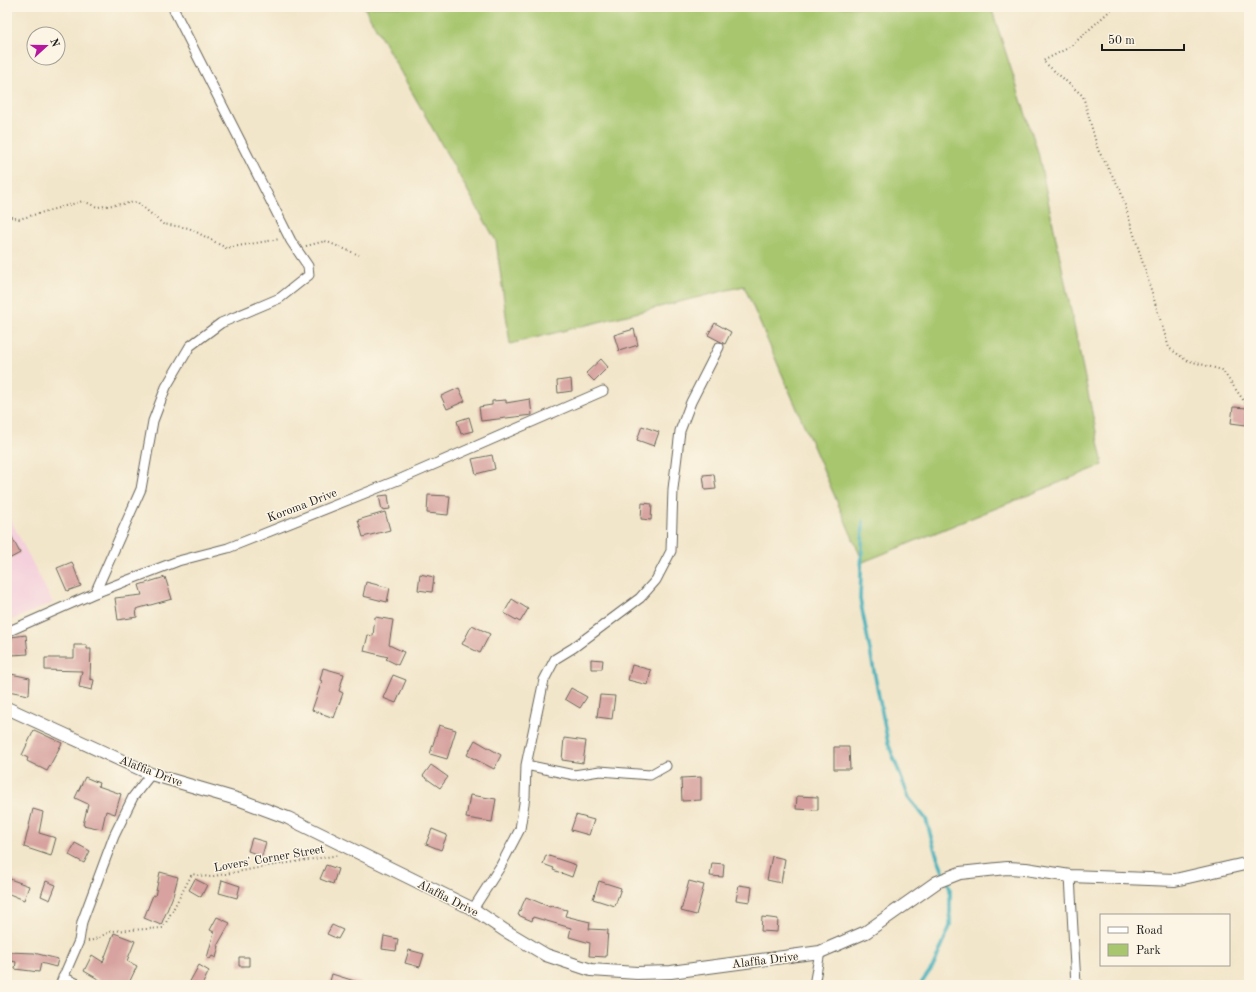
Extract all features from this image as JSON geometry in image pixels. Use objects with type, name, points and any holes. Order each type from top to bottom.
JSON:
[{"type":"street","points":[[96,593],[141,489],[153,421],[166,387],[190,346],[221,323],[280,298],[309,275],[308,266],[291,241],[174,10]]},
{"type":"street","points":[[473,909],[500,867],[520,829],[525,797],[526,765],[544,680],[555,659],[573,648],[640,598],[656,580],[671,551],[674,482],[680,431],[691,402],[719,347]]},
{"type":"street","name":"Koroma Drive","points":[[7,632],[96,593],[178,561],[228,548],[434,465],[603,391]]},
{"type":"street","name":"Alaffia Drive","points":[[7,708],[151,774],[240,800],[288,818],[352,851],[473,909],[504,930],[546,955],[591,970],[637,973],[671,972],[820,952],[866,932],[937,882],[960,873],[1007,868],[1026,869],[1070,876],[1175,880],[1249,863]]},
{"type":"street","points":[[526,765],[574,775],[600,771],[650,775],[666,766]]},
{"type":"street","points":[[80,985],[62,981],[79,941],[82,922],[114,836],[132,797],[151,774]]},
{"type":"street","points":[[1070,876],[1076,985]]},
{"type":"street","points":[[814,985],[820,952]]},
{"type":"path","points":[[1114,7],[1070,47],[1043,61],[1083,96],[1098,150],[1120,188],[1169,348],[1186,360],[1222,370],[1249,408]]},
{"type":"path","points":[[7,216],[19,219],[82,201],[96,207],[137,202],[163,224],[189,228],[226,248],[286,238],[304,247],[325,241],[359,255]]},
{"type":"path","name":"Lovers' Corner Street","points":[[79,941],[93,940],[112,931],[164,928],[192,874],[209,877],[349,854],[352,851]]},
{"type":"shaded area","points":[[7,513],[53,603],[7,622]]},
{"type":"green space","points":[[364,7],[991,7],[1038,152],[1103,465],[863,562],[744,286],[510,344],[496,241]]},
{"type":"building","points":[[715,323],[731,332],[725,344],[708,335]]},
{"type":"building","points":[[634,329],[638,345],[619,351],[614,335]]},
{"type":"building","points":[[601,359],[608,367],[594,381],[586,373]]},
{"type":"building","points":[[571,379],[572,391],[558,393],[557,381]]},
{"type":"building","points":[[459,388],[465,401],[447,409],[441,396]]},
{"type":"building","points":[[530,399],[532,415],[481,421],[479,407],[492,405],[492,401],[506,400],[506,403]]},
{"type":"building","points":[[1233,407],[1248,408],[1246,425],[1231,423]]},
{"type":"building","points":[[469,417],[473,431],[461,434],[457,421]]},
{"type":"building","points":[[642,426],[659,432],[654,446],[637,440]]},
{"type":"building","points":[[492,455],[495,469],[476,474],[472,459]]},
{"type":"building","points":[[714,474],[716,489],[705,490],[703,475]]},
{"type":"building","points":[[388,495],[390,509],[382,510],[379,496]]},
{"type":"building","points":[[428,495],[450,496],[448,515],[427,513]]},
{"type":"building","points":[[642,503],[652,504],[651,520],[641,519]]},
{"type":"building","points":[[385,512],[390,530],[363,537],[358,520]]},
{"type":"building","points":[[7,528],[20,553],[7,560]]},
{"type":"building","points":[[72,562],[81,586],[67,591],[57,568]]},
{"type":"building","points":[[420,574],[434,577],[432,592],[418,590]]},
{"type":"building","points":[[165,577],[172,599],[136,609],[137,617],[118,620],[115,598],[142,595],[139,585]]},
{"type":"building","points":[[366,582],[390,588],[387,602],[363,596]]},
{"type":"building","points":[[512,599],[528,609],[520,622],[504,613]]},
{"type":"building","points":[[375,617],[393,620],[389,645],[404,652],[398,665],[386,659],[388,657],[364,651],[368,635],[373,636]]},
{"type":"building","points":[[472,625],[490,634],[480,653],[462,644]]},
{"type":"building","points":[[26,635],[28,654],[12,655],[11,637]]},
{"type":"building","points":[[74,645],[87,645],[87,649],[91,649],[90,679],[94,680],[92,690],[79,687],[82,671],[45,670],[45,658],[74,658]]},
{"type":"building","points":[[591,659],[603,660],[602,669],[591,669]]},
{"type":"building","points":[[632,665],[651,670],[648,685],[628,680]]},
{"type":"building","points":[[323,668],[344,674],[339,691],[343,693],[334,718],[312,710],[322,681],[320,680]]},
{"type":"building","points":[[11,674],[30,678],[29,695],[8,691]]},
{"type":"building","points":[[393,675],[406,680],[396,703],[383,698]]},
{"type":"building","points":[[571,688],[587,697],[580,708],[565,699]]},
{"type":"building","points":[[600,695],[615,696],[612,719],[597,717]]},
{"type":"building","points":[[439,725],[456,730],[447,759],[430,754]]},
{"type":"building","points":[[34,730],[62,743],[47,771],[27,761],[28,758],[22,755]]},
{"type":"building","points":[[564,738],[586,741],[583,763],[562,760]]},
{"type":"building","points":[[475,740],[501,755],[494,769],[467,755]]},
{"type":"building","points":[[834,747],[849,747],[850,769],[834,769]]},
{"type":"building","points":[[431,765],[448,777],[440,788],[423,776]]},
{"type":"building","points":[[85,777],[99,783],[98,786],[121,794],[115,814],[106,811],[102,829],[83,825],[88,804],[75,798]]},
{"type":"building","points":[[701,777],[701,800],[682,801],[681,778]]},
{"type":"building","points":[[470,795],[496,799],[492,822],[466,818]]},
{"type":"building","points":[[797,796],[818,797],[818,810],[796,809]]},
{"type":"building","points":[[33,809],[43,812],[39,833],[56,838],[51,856],[24,847]]},
{"type":"building","points":[[576,815],[594,820],[589,835],[571,830]]},
{"type":"building","points":[[432,829],[447,835],[441,850],[426,844]]},
{"type":"building","points":[[252,838],[266,842],[262,856],[248,851]]},
{"type":"building","points":[[75,843],[90,851],[84,863],[69,855]]},
{"type":"building","points":[[546,855],[576,865],[572,877],[553,870],[554,868],[543,864]]},
{"type":"building","points":[[772,856],[785,859],[781,883],[767,880]]},
{"type":"building","points":[[712,863],[724,864],[723,877],[710,876]]},
{"type":"building","points":[[326,865],[338,869],[333,884],[320,879]]},
{"type":"building","points":[[160,872],[178,877],[173,896],[161,925],[144,918],[153,895],[155,896]]},
{"type":"building","points":[[7,878],[29,886],[24,900],[7,893]]},
{"type":"building","points":[[195,879],[207,885],[201,897],[189,890]]},
{"type":"building","points":[[222,880],[240,886],[237,898],[219,893]]},
{"type":"building","points":[[46,881],[56,885],[50,900],[41,896]]},
{"type":"building","points":[[599,881],[621,888],[615,906],[593,899]]},
{"type":"building","points":[[689,881],[704,885],[696,915],[681,911]]},
{"type":"building","points":[[739,885],[752,887],[750,902],[736,900]]},
{"type":"building","points":[[526,897],[550,907],[567,910],[565,916],[590,922],[589,929],[608,930],[606,957],[589,956],[590,943],[569,937],[571,928],[533,917],[532,921],[518,915]]},
{"type":"building","points":[[217,917],[230,923],[217,946],[219,946],[216,958],[212,956],[210,959],[207,958],[214,932],[210,930]]},
{"type":"building","points":[[762,917],[778,919],[777,932],[761,931]]},
{"type":"building","points":[[332,925],[343,930],[338,939],[327,934]]},
{"type":"building","points":[[114,933],[135,941],[127,961],[137,966],[128,985],[113,985],[106,981],[105,983],[84,971],[92,955],[103,962]]},
{"type":"building","points":[[384,936],[398,939],[396,951],[382,949]]},
{"type":"building","points":[[409,950],[424,954],[420,967],[405,963]]},
{"type":"building","points":[[7,952],[34,953],[58,959],[56,967],[41,963],[39,972],[15,969],[16,962],[7,960]]},
{"type":"building","points":[[239,957],[249,957],[249,966],[239,966]]},
{"type":"building","points":[[199,965],[209,971],[202,985],[188,985]]},
{"type":"building","points":[[332,974],[361,983],[361,985],[329,985]]},
{"type":"waterway","points":[[863,521],[860,599],[888,743],[909,798],[926,819],[935,851],[950,888],[950,926],[934,965],[920,985]]}]
